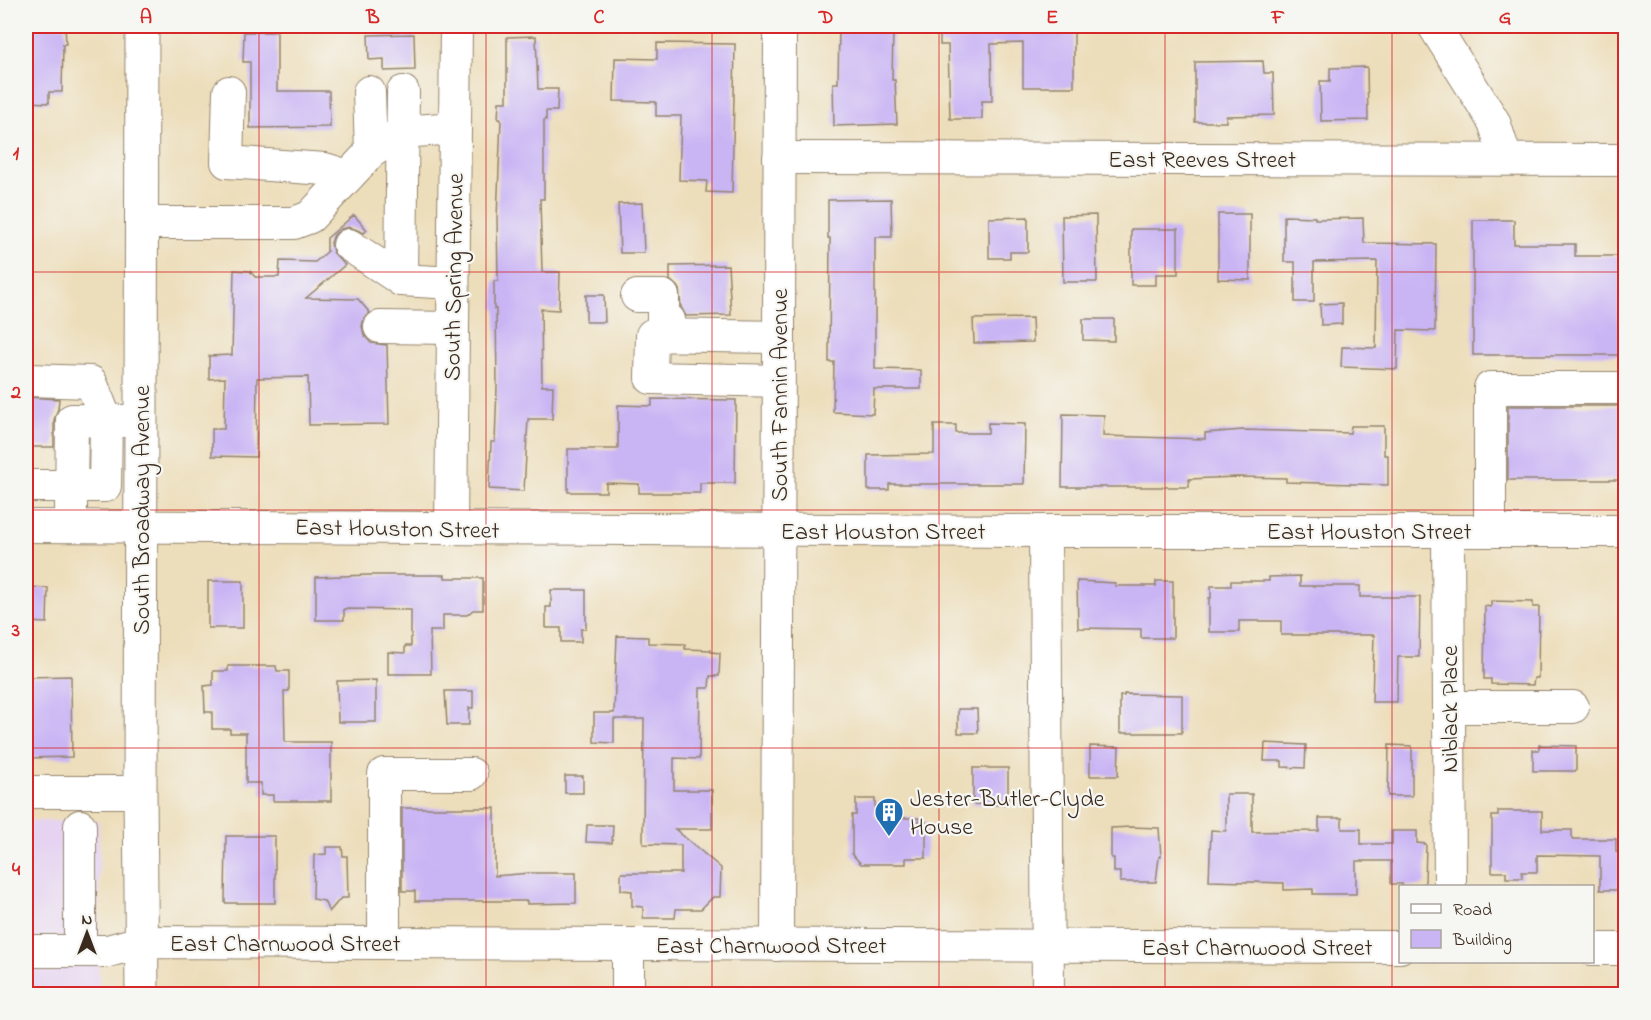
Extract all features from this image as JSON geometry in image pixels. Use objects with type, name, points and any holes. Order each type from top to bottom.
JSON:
[{"type":"main road","name":"South Broadway Avenue","points":[[142,26],[140,792],[142,994]]},
{"type":"street","name":"South Spring Avenue","points":[[450,529],[456,26]]},
{"type":"street","name":"South Fannin Avenue","points":[[777,945],[780,26]]},
{"type":"street","points":[[1434,26],[1494,122],[1506,159]]},
{"type":"street","points":[[229,92],[227,162],[325,169],[348,176]]},
{"type":"street","points":[[369,92],[370,152]]},
{"type":"street","points":[[401,280],[403,92]]},
{"type":"street","points":[[331,232],[348,176],[370,152],[402,132],[455,129]]},
{"type":"street","name":"East Reeves Street","points":[[779,158],[1626,160]]},
{"type":"street","points":[[142,223],[294,223],[331,232],[401,280],[453,283]]},
{"type":"street","points":[[637,296],[663,296],[663,320],[669,320],[668,335]]},
{"type":"street","points":[[380,327],[453,328]]},
{"type":"street","points":[[778,381],[651,378],[652,335],[779,338]]},
{"type":"street","points":[[28,380],[91,382],[90,455],[70,525]]},
{"type":"street","points":[[1490,531],[1490,388],[1626,388]]},
{"type":"street","points":[[26,486],[90,455],[142,421]]},
{"type":"street","points":[[90,455],[141,471]]},
{"type":"street","name":"East Houston Street","points":[[26,525],[450,529],[1626,531]]},
{"type":"street","points":[[1045,531],[1047,994]]},
{"type":"street","name":"Niblack Place","points":[[1448,531],[1449,885]]},
{"type":"street","points":[[1449,706],[1573,706]]},
{"type":"street","points":[[384,943],[384,774],[471,774]]},
{"type":"street","points":[[26,792],[140,792]]},
{"type":"street","points":[[80,826],[80,951]]},
{"type":"street","name":"East Charnwood Street","points":[[26,951],[108,951],[141,942],[1399,947]]},
{"type":"street","points":[[628,945],[628,994]]},
{"type":"street","points":[[1594,949],[1626,949]]},
{"type":"shaded area","points":[[26,821],[99,821],[99,994],[26,994]]},
{"type":"building","points":[[26,26],[65,26],[66,44],[63,44],[62,92],[49,92],[49,103],[26,102]]},
{"type":"building","points":[[940,26],[1074,26],[1074,87],[1023,87],[1023,43],[991,44],[992,101],[982,101],[982,119],[950,119],[948,45],[940,45]]},
{"type":"building","points":[[839,27],[893,29],[892,80],[895,80],[897,124],[834,126],[833,83],[838,83]]},
{"type":"building","points":[[244,32],[277,32],[277,91],[329,91],[330,127],[250,128],[250,62],[243,62]]},
{"type":"building","points":[[414,34],[415,70],[384,71],[384,59],[369,60],[368,35]]},
{"type":"building","points":[[536,36],[538,89],[558,89],[557,111],[546,111],[546,120],[544,120],[544,199],[540,199],[542,272],[560,272],[559,310],[541,309],[542,386],[553,386],[552,419],[528,419],[524,491],[489,489],[491,442],[495,442],[497,386],[494,281],[498,281],[497,218],[501,119],[498,119],[499,102],[507,102],[507,37]]},
{"type":"building","points":[[657,43],[735,44],[732,193],[706,192],[707,181],[679,180],[681,116],[656,116],[656,102],[614,101],[615,58],[657,59]]},
{"type":"building","points":[[1263,61],[1264,73],[1273,73],[1274,115],[1226,116],[1226,122],[1195,122],[1195,62]]},
{"type":"building","points":[[1367,67],[1368,120],[1321,121],[1320,81],[1330,81],[1330,68]]},
{"type":"building","points":[[891,199],[892,237],[875,237],[875,369],[921,370],[921,389],[874,389],[873,414],[833,412],[834,362],[829,362],[828,200]]},
{"type":"building","points":[[642,203],[644,253],[620,253],[618,204]]},
{"type":"building","points":[[1218,214],[1250,214],[1250,280],[1218,279]]},
{"type":"building","points":[[354,215],[367,230],[364,233],[350,227],[341,229],[334,235],[331,243],[333,252],[345,265],[306,298],[358,299],[370,313],[364,318],[362,326],[364,335],[371,343],[387,345],[389,424],[309,425],[308,377],[257,378],[256,457],[212,456],[212,429],[224,429],[225,378],[209,379],[209,356],[232,355],[234,270],[250,271],[255,277],[279,277],[280,261],[315,262],[327,252],[327,238]]},
{"type":"building","points":[[1096,215],[1097,282],[1063,282],[1062,216]]},
{"type":"building","points":[[1284,216],[1315,217],[1315,219],[1363,218],[1364,243],[1436,244],[1435,331],[1398,330],[1397,369],[1341,367],[1342,347],[1376,348],[1377,261],[1314,262],[1314,302],[1295,302],[1295,262],[1284,262]]},
{"type":"building","points":[[1028,217],[1028,252],[1010,252],[1010,258],[989,258],[989,218]]},
{"type":"building","points":[[1473,220],[1514,220],[1514,244],[1575,244],[1575,256],[1626,256],[1626,355],[1473,355]]},
{"type":"building","points":[[1131,229],[1178,229],[1178,274],[1156,274],[1156,285],[1131,285]]},
{"type":"building","points":[[728,265],[731,315],[686,316],[681,307],[679,288],[670,280],[670,266]]},
{"type":"building","points":[[586,295],[604,295],[605,322],[586,322]]},
{"type":"building","points":[[1342,303],[1342,324],[1321,325],[1320,304]]},
{"type":"building","points":[[1032,318],[1033,342],[974,343],[973,319]]},
{"type":"building","points":[[1083,319],[1114,319],[1114,341],[1083,340]]},
{"type":"building","points":[[26,397],[59,399],[54,420],[54,447],[26,447]]},
{"type":"building","points":[[652,399],[736,400],[735,483],[700,483],[700,493],[639,493],[639,484],[606,483],[606,492],[568,492],[568,449],[618,449],[618,405],[652,406]]},
{"type":"building","points":[[1508,406],[1626,406],[1626,480],[1508,480]]},
{"type":"building","points":[[1063,414],[1104,415],[1103,436],[1205,439],[1205,433],[1243,430],[1350,433],[1351,426],[1384,426],[1384,455],[1388,455],[1388,485],[1286,482],[1286,478],[1236,477],[1189,479],[1189,487],[1062,487]]},
{"type":"building","points":[[988,423],[1025,424],[1024,484],[889,484],[889,490],[868,490],[868,455],[934,454],[934,425],[956,425],[956,433],[988,433]]},
{"type":"building","points":[[445,575],[445,578],[483,578],[483,610],[473,610],[467,615],[443,615],[443,631],[430,631],[431,674],[388,674],[388,652],[405,653],[405,646],[411,646],[411,610],[344,609],[344,620],[316,620],[316,577]]},
{"type":"building","points":[[1300,576],[1300,586],[1360,586],[1360,597],[1420,597],[1419,657],[1398,657],[1397,702],[1372,702],[1374,635],[1281,635],[1281,621],[1239,621],[1239,632],[1209,632],[1211,586],[1231,586],[1231,581],[1269,581],[1269,577]]},
{"type":"building","points":[[208,581],[243,581],[243,628],[208,628]]},
{"type":"building","points":[[1077,581],[1115,583],[1115,586],[1156,586],[1156,581],[1173,581],[1173,638],[1141,638],[1141,629],[1078,628]]},
{"type":"building","points":[[26,587],[48,588],[47,623],[26,622]]},
{"type":"building","points":[[551,590],[586,590],[586,629],[581,629],[581,642],[561,642],[561,628],[546,628],[546,607],[551,607]]},
{"type":"building","points":[[1491,601],[1533,602],[1533,607],[1539,607],[1538,678],[1534,678],[1533,685],[1491,684],[1491,679],[1484,679],[1485,606],[1491,607]]},
{"type":"building","points":[[617,636],[648,637],[648,643],[685,644],[685,649],[711,650],[711,652],[720,653],[719,676],[710,676],[709,688],[700,688],[699,759],[674,758],[674,790],[712,790],[712,829],[675,829],[721,868],[720,897],[713,897],[701,909],[676,909],[675,918],[643,918],[643,907],[632,906],[632,891],[621,890],[621,873],[681,873],[681,845],[643,844],[644,719],[614,719],[614,743],[594,742],[594,713],[614,713]]},
{"type":"building","points":[[228,666],[276,666],[277,671],[289,671],[289,691],[284,691],[285,742],[331,742],[331,801],[273,801],[273,795],[261,795],[261,783],[246,783],[246,733],[230,733],[230,729],[212,729],[212,712],[205,712],[204,686],[213,685],[213,671],[228,671]]},
{"type":"building","points":[[71,676],[72,757],[26,758],[26,677]]},
{"type":"building","points":[[376,680],[376,722],[338,722],[337,681]]},
{"type":"building","points":[[445,691],[473,691],[473,708],[469,708],[469,725],[447,725]]},
{"type":"building","points":[[1124,694],[1182,695],[1182,733],[1120,733],[1120,696]]},
{"type":"building","points":[[958,709],[977,709],[978,733],[958,733]]},
{"type":"building","points":[[1265,743],[1306,745],[1305,768],[1282,767],[1282,761],[1264,761]]},
{"type":"building","points":[[1389,745],[1412,746],[1412,796],[1388,796]]},
{"type":"building","points":[[1539,745],[1576,746],[1576,771],[1533,771],[1533,750],[1539,750]]},
{"type":"building","points":[[1090,746],[1119,747],[1118,776],[1090,776]]},
{"type":"building","points":[[973,768],[1008,768],[1008,805],[973,804]]},
{"type":"building","points":[[565,776],[583,776],[583,793],[565,793]]},
{"type":"building","points":[[1226,794],[1252,794],[1252,832],[1319,831],[1319,818],[1342,818],[1342,829],[1361,829],[1361,844],[1392,844],[1392,831],[1417,831],[1417,843],[1426,844],[1425,884],[1391,884],[1391,861],[1356,861],[1356,894],[1313,894],[1313,889],[1284,890],[1284,883],[1209,881],[1211,830],[1226,831]]},
{"type":"building","name":"Jester-Butler-Clyde House","points":[[856,799],[875,799],[875,818],[919,818],[919,822],[926,822],[926,858],[906,858],[906,864],[861,864],[852,854],[852,815],[856,815]]},
{"type":"building","points":[[402,808],[495,808],[495,876],[576,873],[576,903],[415,901],[415,891],[402,891]]},
{"type":"building","points":[[1498,811],[1542,811],[1542,830],[1572,830],[1572,839],[1616,839],[1616,852],[1626,852],[1626,890],[1600,890],[1600,856],[1537,855],[1537,872],[1522,872],[1522,878],[1506,878],[1506,872],[1492,872],[1492,816],[1498,816]]},
{"type":"building","points":[[587,825],[613,825],[612,843],[586,842]]},
{"type":"building","points":[[1111,828],[1159,828],[1161,857],[1159,857],[1156,882],[1120,882],[1120,872],[1114,872],[1114,858],[1111,858]]},
{"type":"building","points":[[226,836],[275,836],[275,903],[225,903]]},
{"type":"building","points":[[326,847],[342,847],[343,856],[347,856],[348,898],[341,898],[329,912],[324,901],[313,899],[314,855],[326,854]]},
{"type":"place","name":"Jester-Butler-Clyde House","points":[[889,838]]}]
